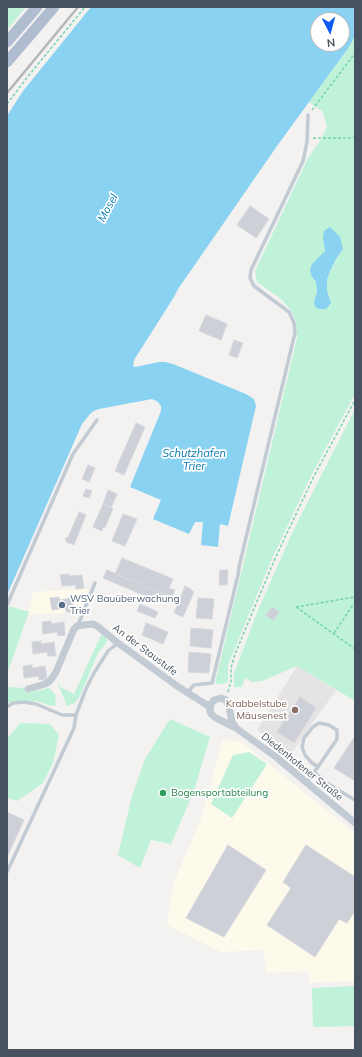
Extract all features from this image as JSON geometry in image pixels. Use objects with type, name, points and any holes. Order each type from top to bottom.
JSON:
[{"type":"main road","points":[[7,42],[37,7]]},
{"type":"main road","points":[[7,62],[54,7]]},
{"type":"street","name":"An der Staustufe","points":[[77,626],[94,624],[187,693],[210,707]]},
{"type":"street","points":[[28,689],[50,681],[56,672],[74,629],[77,626]]},
{"type":"street","points":[[230,711],[228,715],[220,721],[211,714],[210,707],[214,700],[221,698],[225,700],[228,703],[230,711],[232,722],[236,728]]},
{"type":"street","name":"Diedenhofener Straße","points":[[220,721],[236,728],[276,757],[355,823]]},
{"type":"lane","points":[[187,693],[194,685],[212,684],[295,333],[294,323],[289,312],[254,286],[250,278],[251,270],[303,161],[307,137],[308,115]]},
{"type":"lane","points":[[7,605],[73,454],[97,420]]},
{"type":"lane","points":[[77,626],[95,583]]},
{"type":"lane","points":[[7,872],[74,728],[76,715],[86,689],[108,651],[118,643]]},
{"type":"lane","points":[[7,707],[13,703],[24,702],[36,704],[62,715],[76,715]]},
{"type":"lane","points":[[307,783],[337,740],[337,730],[329,725],[319,722],[304,738],[302,747],[305,755],[311,762],[318,766]]},
{"type":"lane","points":[[314,772],[330,785],[355,800]]},
{"type":"path","points":[[7,104],[85,7]]},
{"type":"path","points":[[308,115],[355,53]]},
{"type":"path","points":[[307,137],[355,137]]},
{"type":"path","points":[[225,700],[230,687],[231,668],[235,654],[274,561],[312,481],[343,420],[355,400]]},
{"type":"path","points":[[355,597],[296,607],[355,649]]},
{"type":"path","points":[[334,633],[355,602]]},
{"type":"shaded area","points":[[88,589],[80,612],[28,615],[33,592]]},
{"type":"shaded area","name":"Krabbelstube Mäusenest","points":[[297,666],[336,690],[291,754],[257,730]]},
{"type":"shaded area","points":[[223,739],[241,742],[355,833],[355,981],[310,983],[308,971],[266,973],[264,950],[221,952],[167,925],[173,884],[201,819]]},
{"type":"green space","points":[[7,7],[26,7],[7,30]]},
{"type":"green space","points":[[353,38],[355,38],[355,394],[312,474],[271,561],[228,665],[228,681],[224,684],[219,684],[215,683],[297,338],[296,322],[290,309],[281,299],[257,282],[255,271],[308,158],[320,141],[327,127],[323,112],[309,102],[345,52],[350,52],[350,45]],"holes":[[[323,239],[343,249],[336,259],[327,280],[327,291],[330,303],[314,302],[317,292],[316,282],[312,277],[325,251]]]},
{"type":"green space","points":[[355,409],[355,701],[297,666],[262,681],[252,682],[245,678],[242,687],[234,687],[234,673],[258,610],[293,531]]},
{"type":"green space","points":[[9,606],[29,612],[7,674],[7,611]]},
{"type":"green space","points":[[101,635],[106,637],[107,642],[98,653],[80,696],[75,703],[67,706],[58,684],[58,681],[60,687],[74,694]]},
{"type":"green space","points":[[7,687],[25,688],[26,693],[49,688],[55,694],[56,705],[52,706],[36,701],[7,703]]},
{"type":"green space","name":"Bogensportabteilung","points":[[170,719],[210,737],[194,791],[171,844],[151,840],[140,868],[118,855],[132,796],[145,759]]},
{"type":"green space","points":[[20,723],[50,724],[59,735],[53,763],[43,783],[17,801],[7,798],[7,739]]},
{"type":"green space","points":[[249,752],[267,764],[232,818],[211,804],[233,755]]},
{"type":"green space","points":[[355,986],[355,1026],[313,1027],[312,988]]},
{"type":"water","points":[[91,7],[355,7],[355,35],[350,45],[350,12],[310,12],[310,52],[345,52],[277,146],[178,289],[134,360],[133,366],[135,367],[159,362],[173,364],[246,394],[254,399],[256,406],[228,526],[220,524],[218,547],[201,545],[203,522],[195,522],[189,534],[153,519],[161,500],[130,487],[161,411],[161,406],[158,402],[152,399],[99,409],[90,414],[82,424],[7,595],[7,116],[23,91]]},
{"type":"water","points":[[330,227],[340,237],[343,249],[336,259],[327,280],[327,291],[331,303],[326,309],[319,309],[315,307],[314,302],[317,292],[316,282],[312,277],[310,270],[312,264],[325,251],[323,239],[324,231]]},
{"type":"building","points":[[250,206],[269,219],[256,238],[237,225]]},
{"type":"building","points":[[206,315],[227,324],[221,340],[199,331]]},
{"type":"building","points":[[234,340],[243,343],[237,358],[229,355]]},
{"type":"building","points":[[136,423],[145,427],[124,475],[115,471]]},
{"type":"building","points":[[88,465],[95,468],[89,482],[82,479]]},
{"type":"building","points":[[86,489],[92,491],[89,498],[83,496]]},
{"type":"building","points":[[108,490],[117,494],[111,508],[103,504]]},
{"type":"building","points":[[103,504],[113,508],[105,528],[103,527],[102,531],[93,527]]},
{"type":"building","points":[[79,512],[86,515],[74,545],[66,542],[67,541],[65,540],[68,538]]},
{"type":"building","points":[[123,514],[137,519],[125,546],[112,541]]},
{"type":"building","points":[[122,558],[173,579],[169,588],[175,590],[172,597],[115,574]]},
{"type":"building","points":[[107,570],[166,595],[162,603],[103,578]]},
{"type":"building","points":[[220,570],[228,570],[227,585],[219,585]]},
{"type":"building","points":[[69,574],[69,576],[82,575],[84,588],[76,589],[76,585],[62,586],[60,575]]},
{"type":"building","points":[[185,586],[194,592],[183,617],[174,613]]},
{"type":"building","points":[[59,597],[59,600],[72,598],[74,612],[66,612],[66,608],[52,610],[50,598]]},
{"type":"building","points":[[198,598],[214,599],[212,619],[196,618]]},
{"type":"building","points":[[140,604],[158,612],[155,618],[137,611]]},
{"type":"building","points":[[272,607],[279,612],[273,620],[266,615]]},
{"type":"building","points":[[51,621],[51,624],[64,622],[65,635],[58,636],[57,632],[43,634],[42,622]]},
{"type":"building","points":[[146,623],[168,632],[163,644],[142,635]]},
{"type":"building","points":[[191,628],[213,630],[211,648],[190,646]]},
{"type":"building","points":[[41,641],[41,644],[54,642],[56,656],[48,656],[47,652],[33,654],[32,642]]},
{"type":"building","points":[[189,652],[211,654],[209,673],[188,672]]},
{"type":"building","points":[[32,665],[32,668],[45,666],[47,679],[39,680],[38,676],[24,678],[23,666]]},
{"type":"building","points":[[300,697],[316,708],[294,743],[277,732]]},
{"type":"building","points":[[355,736],[355,781],[334,768]]},
{"type":"building","points":[[7,812],[24,820],[7,857]]},
{"type":"building","points":[[228,845],[266,870],[224,937],[186,918]]},
{"type":"building","points":[[306,845],[355,877],[355,911],[347,923],[339,919],[315,957],[267,925],[291,888],[283,882]]},
{"type":"railway","points":[[7,93],[78,7]]},
{"type":"place","name":"WSV Bauüberwachung Trier","points":[[62,605]]},
{"type":"place","name":"Krabbelstube Mäusenest","points":[[295,710]]},
{"type":"place","name":"Bogensportabteilung","points":[[163,793]]},
{"type":"water label","name":"Mosel","points":[[108,208]]},
{"type":"water label","name":"Schutzhafen Trier","points":[[194,460]]}]
